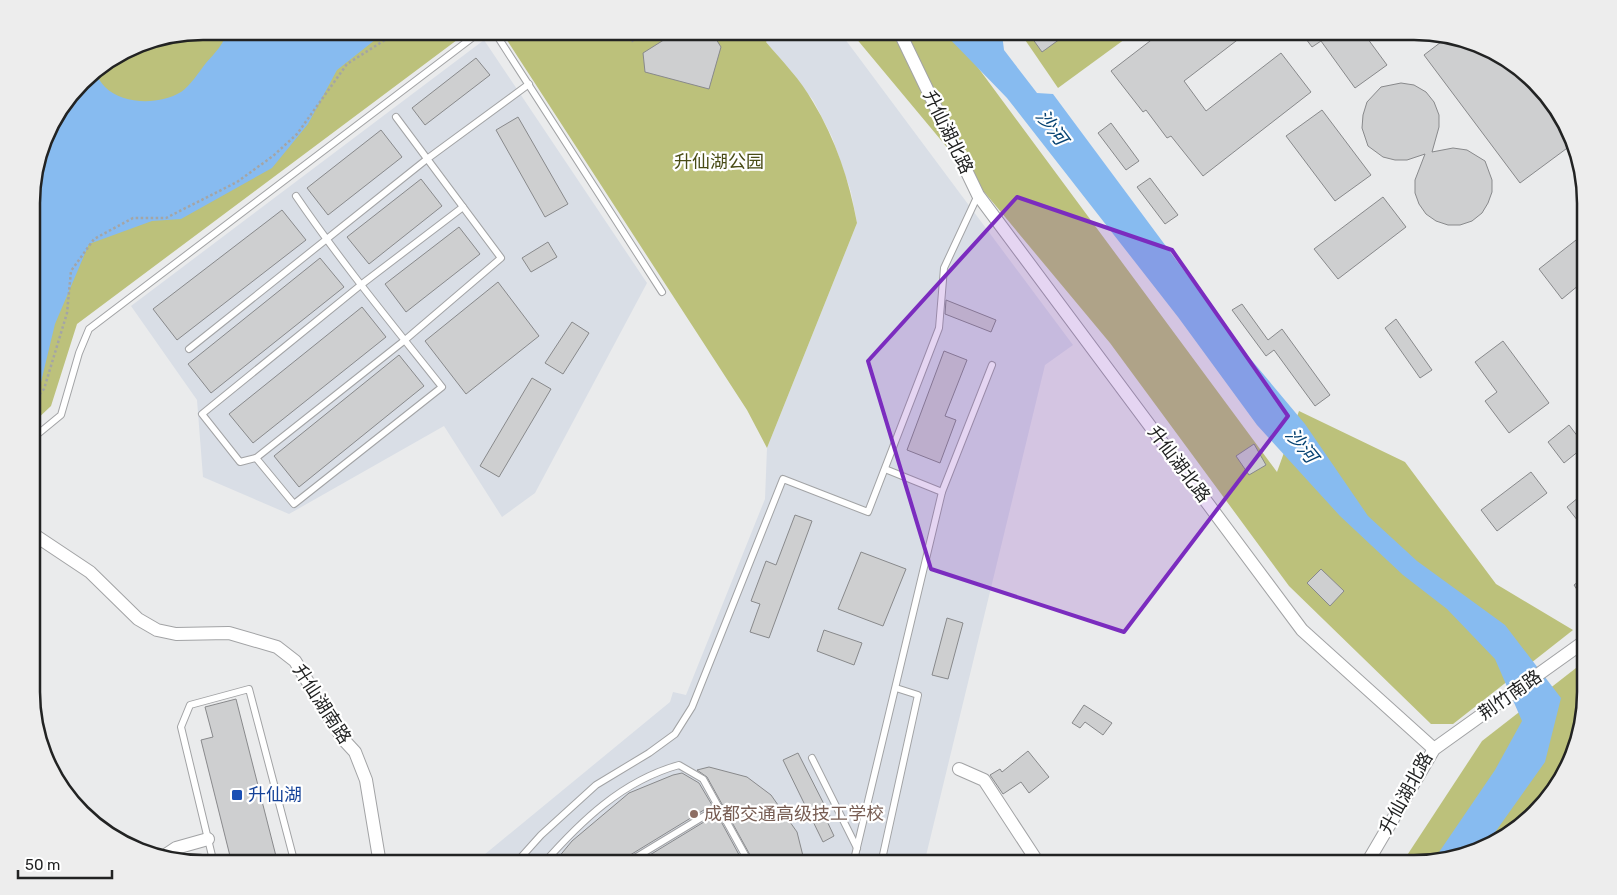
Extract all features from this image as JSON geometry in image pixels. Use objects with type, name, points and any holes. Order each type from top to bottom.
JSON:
[{"type":"street","name":"升仙湖北路","points":[[903,40],[978,195],[1302,630],[1434,749],[1372,855]]},
{"type":"street","name":"升仙湖南路","points":[[40,539],[90,572],[138,619],[157,630],[176,634],[229,633],[278,647],[295,661],[343,739],[355,752],[366,780],[378,855]]},
{"type":"street","name":"荆竹南路","points":[[1434,749],[1577,647]]},
{"type":"street","points":[[960,769],[984,780],[1033,855]]},
{"type":"street","points":[[171,851],[176,848],[208,839]]},
{"type":"lane","points":[[40,432],[61,415],[79,353],[89,329],[469,40]]},
{"type":"lane","points":[[500,40],[662,292]]},
{"type":"lane","points":[[189,349],[427,159],[529,84]]},
{"type":"lane","points":[[396,118],[427,159],[463,207],[501,258],[405,340],[256,458],[240,462],[202,414],[362,284],[463,207]]},
{"type":"lane","points":[[523,855],[541,835],[596,786],[649,754],[675,734],[692,707],[783,479],[868,512],[938,328],[944,268],[978,195]]},
{"type":"lane","points":[[256,458],[294,504],[442,386],[326,239],[296,196]]},
{"type":"lane","points":[[856,855],[942,492],[992,365]]},
{"type":"lane","points":[[885,469],[942,492]]},
{"type":"lane","points":[[883,855],[918,695],[896,688]]},
{"type":"lane","points":[[212,855],[181,727],[190,705],[249,689],[293,855]]},
{"type":"lane","points":[[812,758],[857,849]]},
{"type":"lane","points":[[550,855],[568,834],[622,790],[659,771],[679,765],[703,779],[745,855]]},
{"type":"lane","points":[[640,855],[719,807]]},
{"type":"path","points":[[40,394],[44,389],[67,313],[71,271],[94,238],[133,218],[166,218],[237,182],[273,156],[297,134],[347,64],[385,40]]},
{"type":"highlighted area","points":[[1017,197],[1172,250],[1288,416],[1124,632],[931,569],[868,361]]},
{"type":"shaded area","points":[[484,40],[647,283],[535,493],[502,517],[444,426],[289,514],[203,477],[197,400],[131,306]]},
{"type":"shaded area","points":[[767,40],[846,40],[1073,345],[1045,365],[926,855],[484,855],[670,702],[673,692],[686,695],[765,499],[767,448],[857,223],[851,192],[832,137],[813,100],[766,42]]},
{"type":"green space","points":[[457,40],[77,324],[51,406],[40,416],[41,182],[49,151],[67,112],[96,80],[112,67],[141,52],[182,41]]},
{"type":"green space","name":"升仙湖公园","points":[[507,40],[767,40],[766,42],[803,86],[821,116],[841,161],[857,223],[767,448],[747,410]]},
{"type":"green space","points":[[858,40],[958,40],[1277,472],[1299,411],[1405,462],[1496,584],[1573,630],[1453,724],[1431,724],[1289,586],[1110,343]]},
{"type":"green space","points":[[1025,40],[1124,40],[1058,88]]},
{"type":"green space","points":[[1577,667],[1577,703],[1574,724],[1568,744],[1555,774],[1529,807],[1513,821],[1476,843],[1446,852],[1407,855],[1482,741]]},
{"type":"water","points":[[224,40],[375,40],[337,70],[308,124],[272,168],[181,219],[152,221],[89,244],[55,324],[40,386],[41,182],[49,151],[67,112],[99,78],[113,93],[131,100],[152,101],[172,96],[181,92],[191,83]]},
{"type":"water","name":"沙河","points":[[951,40],[1003,40],[1004,50],[1037,93],[1053,94],[1243,350],[1305,424],[1368,516],[1417,561],[1505,625],[1561,698],[1545,762],[1494,833],[1476,843],[1438,853],[1495,770],[1522,721],[1495,659],[1447,609],[1403,575],[1340,516],[1257,425],[1178,317],[1007,98]]},
{"type":"building","points":[[664,40],[717,40],[721,47],[709,89],[645,72],[643,53]]},
{"type":"building","points":[[1033,40],[1059,40],[1042,52]]},
{"type":"building","points":[[1151,40],[1237,40],[1184,81],[1206,111],[1281,53],[1311,92],[1203,176],[1171,136],[1167,138],[1146,110],[1143,112],[1111,71]]},
{"type":"building","points":[[1307,40],[1369,40],[1387,65],[1355,88],[1321,41],[1312,47]]},
{"type":"building","points":[[1441,42],[1476,52],[1495,62],[1529,88],[1550,112],[1567,148],[1520,183],[1424,55]]},
{"type":"building","points":[[476,58],[490,75],[425,125],[412,108]]},
{"type":"building","points":[[1401,83],[1414,85],[1426,92],[1434,102],[1439,115],[1439,127],[1432,152],[1453,148],[1467,150],[1485,161],[1492,180],[1492,192],[1482,213],[1472,221],[1460,225],[1448,225],[1436,221],[1426,214],[1419,204],[1415,193],[1415,180],[1425,154],[1407,160],[1395,160],[1383,157],[1368,146],[1362,128],[1367,102],[1381,87]]},
{"type":"building","points":[[1322,110],[1371,175],[1335,201],[1286,136]]},
{"type":"building","points":[[518,117],[568,204],[545,217],[496,130]]},
{"type":"building","points":[[1111,123],[1139,161],[1126,170],[1098,133]]},
{"type":"building","points":[[381,130],[402,157],[328,215],[307,188]]},
{"type":"building","points":[[1150,178],[1178,215],[1165,224],[1137,187]]},
{"type":"building","points":[[421,179],[442,206],[369,264],[347,237]]},
{"type":"building","points":[[1383,197],[1406,227],[1338,279],[1314,249]]},
{"type":"building","points":[[282,210],[306,240],[177,340],[153,309]]},
{"type":"building","points":[[459,227],[480,254],[406,312],[385,284]]},
{"type":"building","points":[[1577,239],[1577,287],[1562,299],[1539,269]]},
{"type":"building","points":[[548,242],[557,257],[531,272],[522,258]]},
{"type":"building","points":[[320,258],[344,287],[211,393],[188,364]]},
{"type":"building","points":[[498,282],[539,336],[466,394],[425,341]]},
{"type":"building","points":[[946,300],[996,320],[991,332],[945,314]]},
{"type":"building","points":[[1242,304],[1268,340],[1282,329],[1330,395],[1315,406],[1274,350],[1266,356],[1232,310]]},
{"type":"building","points":[[362,307],[386,337],[253,443],[229,414]]},
{"type":"building","points":[[1396,319],[1432,370],[1420,378],[1385,328]]},
{"type":"building","points":[[572,322],[589,333],[563,374],[545,363]]},
{"type":"building","points":[[1503,341],[1549,403],[1509,433],[1485,401],[1497,392],[1475,362]]},
{"type":"building","points":[[944,351],[967,360],[945,416],[956,420],[940,463],[907,450]]},
{"type":"building","points":[[399,355],[424,386],[299,487],[274,456]]},
{"type":"building","points":[[532,378],[551,389],[499,477],[480,466]]},
{"type":"building","points":[[1569,425],[1577,436],[1577,452],[1564,463],[1548,442]]},
{"type":"building","points":[[1254,444],[1266,465],[1249,475],[1236,456]]},
{"type":"building","points":[[1531,472],[1547,493],[1497,531],[1481,510]]},
{"type":"building","points":[[1577,499],[1577,520],[1567,507]]},
{"type":"building","points":[[795,515],[812,521],[769,638],[750,632],[760,604],[751,601],[766,561],[776,565]]},
{"type":"building","points":[[861,552],[906,569],[883,626],[838,609]]},
{"type":"building","points":[[1321,569],[1344,591],[1330,606],[1307,583]]},
{"type":"building","points":[[947,618],[963,623],[948,679],[932,675]]},
{"type":"building","points":[[824,630],[862,643],[854,665],[817,651]]},
{"type":"building","name":"升仙湖","points":[[236,699],[276,855],[230,855],[201,740],[213,737],[205,707]]},
{"type":"building","points":[[1084,705],[1112,723],[1103,735],[1085,722],[1080,728],[1072,723]]},
{"type":"building","points":[[1028,751],[1049,777],[1029,793],[1021,782],[1003,794],[990,775],[1000,769],[1002,772]]},
{"type":"building","points":[[798,753],[830,816],[826,819],[834,836],[823,842],[783,760]]},
{"type":"building","points":[[709,767],[747,777],[771,795],[797,832],[803,855],[750,855],[707,777],[697,770]]},
{"type":"building","points":[[682,773],[699,783],[712,805],[630,855],[560,855],[572,841],[629,793]]},
{"type":"building","points":[[717,814],[739,855],[650,855]]},
{"type":"place","name":"升仙湖","points":[[237,795]]},
{"type":"place","name":"成都交通高级技工学校","points":[[694,814]]}]
